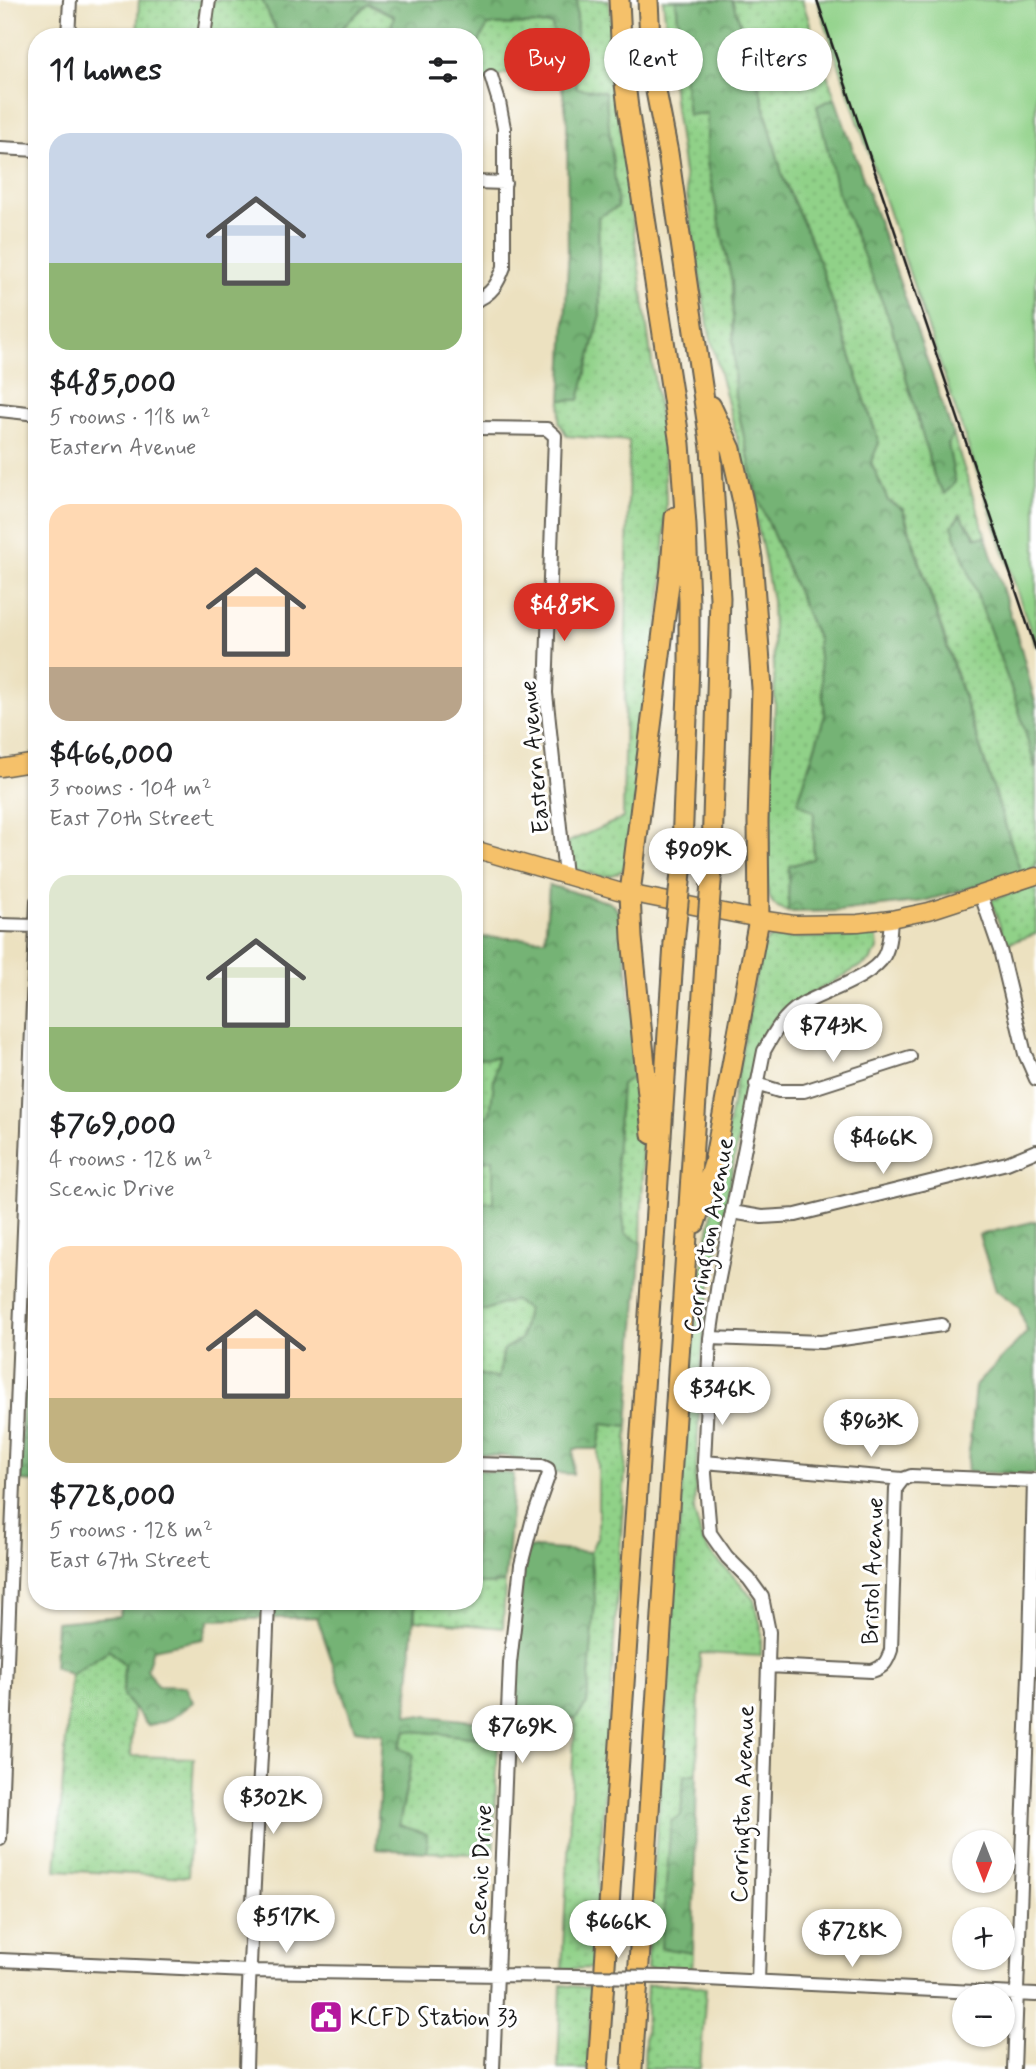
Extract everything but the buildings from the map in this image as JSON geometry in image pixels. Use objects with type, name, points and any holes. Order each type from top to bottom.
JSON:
[{"type":"highway","points":[[598,2069],[657,1183],[681,872],[689,665],[689,602],[680,444],[628,108],[622,59],[620,0]]},
{"type":"highway","points":[[632,2069],[711,882],[720,598],[711,448],[668,153],[656,91],[648,0]]},
{"type":"highway","points":[[686,1251],[714,1163],[759,919],[758,822],[762,688],[752,558],[731,449],[702,389]]},
{"type":"highway","points":[[657,1183],[636,986],[630,893],[671,568],[680,444]]},
{"type":"main road","points":[[0,768],[28,763]]},
{"type":"main road","points":[[483,852],[630,893],[794,924],[891,919],[929,911],[1036,876]]},
{"type":"street","points":[[68,28],[70,0]]},
{"type":"street","points":[[205,28],[209,0]]},
{"type":"street","points":[[483,296],[496,285],[504,267],[504,128],[491,76]]},
{"type":"street","points":[[0,148],[28,150]]},
{"type":"street","points":[[483,182],[505,183]]},
{"type":"street","points":[[0,410],[28,413]]},
{"type":"street","name":"Eastern Avenue","points":[[483,428],[547,429],[555,436],[546,693],[565,875]]},
{"type":"street","points":[[981,895],[1000,950],[1025,1054],[1036,1079]]},
{"type":"street","name":"Corrington Avenue","points":[[758,1981],[768,1632],[762,1597],[710,1533],[704,1462],[710,1338],[718,1283],[764,1051],[778,1026],[801,1005],[877,966],[888,948],[891,919]]},
{"type":"street","points":[[0,925],[28,926]]},
{"type":"street","points":[[756,1084],[779,1091],[804,1091],[910,1057]]},
{"type":"street","points":[[732,1212],[762,1217],[796,1215],[1007,1163],[1036,1151]]},
{"type":"street","points":[[0,1839],[17,1366],[28,1189]]},
{"type":"street","points":[[710,1338],[821,1342],[942,1325]]},
{"type":"street","points":[[704,1462],[903,1479],[911,1476],[1035,1480],[1033,1648],[1014,2069]]},
{"type":"street","name":"Scenic Drive","points":[[483,1464],[542,1466],[548,1469],[548,1480],[532,1522],[521,1565],[513,1642],[493,2069]]},
{"type":"street","name":"Bristol Avenue","points":[[768,1666],[872,1671],[887,1662],[891,1650],[896,1488],[903,1479]]},
{"type":"street","points":[[246,2069],[248,1971],[265,1699],[268,1610]]},
{"type":"street","points":[[0,1960],[248,1971],[666,1977],[1036,1995]]},
{"type":"green space","points":[[139,0],[262,0],[275,28],[137,28]]},
{"type":"green space","points":[[262,0],[577,0],[577,28],[553,28],[552,24],[488,25],[483,34],[483,28],[391,28],[394,16],[368,3],[342,28],[275,28]]},
{"type":"green space","points":[[577,0],[609,0],[611,28],[604,28],[604,91],[617,91],[622,146],[664,449],[666,502],[663,586],[627,867],[606,876],[571,868],[568,842],[623,818],[629,441],[567,436],[559,422],[561,400],[579,399],[600,318],[598,217],[577,91],[590,91],[590,28],[577,28]]},
{"type":"green space","points":[[663,0],[676,0],[679,28],[666,28]]},
{"type":"green space","points":[[676,0],[732,0],[742,28],[717,28],[717,91],[760,91],[783,178],[816,252],[879,443],[871,462],[888,501],[902,509],[1021,873],[924,901],[839,911],[788,912],[789,866],[813,859],[814,812],[798,802],[825,715],[817,638],[757,496],[735,396],[732,282],[707,163],[707,113],[688,115],[685,91],[703,91],[703,28],[679,28]]},
{"type":"green space","points":[[732,0],[802,0],[811,28],[742,28]]},
{"type":"green space","points":[[817,0],[1036,0],[1036,647],[832,44],[832,28],[826,28]]},
{"type":"green space","points":[[367,3],[394,16],[391,28],[342,28]]},
{"type":"green space","points":[[552,24],[552,28],[504,28],[504,74],[483,81],[483,33],[487,25]]},
{"type":"green space","points":[[832,89],[835,98],[817,106],[890,321],[935,479],[945,493],[955,482],[948,444],[953,434],[986,537],[977,537],[960,515],[952,526],[1019,710],[1036,770],[1036,867],[1021,873],[903,509],[888,501],[871,462],[879,442],[816,252],[783,178],[760,91]]},
{"type":"green space","points":[[563,91],[605,92],[618,207],[598,217],[600,318],[579,400],[561,400],[568,264],[567,119]]},
{"type":"green space","points":[[673,91],[685,91],[688,115],[707,113],[707,163],[732,282],[735,396],[757,496],[817,638],[825,715],[798,801],[814,812],[813,859],[789,866],[788,912],[772,902],[767,885],[775,705],[772,601],[741,453],[710,335],[695,252]]},
{"type":"green space","points":[[835,98],[953,434],[948,444],[955,482],[945,494],[935,479],[890,321],[837,190],[817,106]]},
{"type":"green space","points":[[960,515],[976,537],[986,537],[1021,648],[1036,706],[1036,770],[1019,710],[952,526]]},
{"type":"green space","points":[[549,885],[611,903],[620,913],[638,1074],[621,1084],[616,1158],[625,1233],[641,1243],[628,1426],[603,1423],[598,1449],[574,1449],[573,1474],[529,1472],[512,1457],[483,1455],[483,1375],[498,1379],[504,1349],[521,1339],[527,1309],[513,1300],[483,1311],[483,1202],[493,1202],[493,1159],[483,1161],[483,1118],[490,1114],[497,1057],[483,1058],[483,937],[545,939]]},
{"type":"green space","points":[[1036,885],[1036,934],[1006,944],[991,900]]},
{"type":"green space","points":[[869,933],[877,939],[878,949],[870,961],[784,1009],[767,1028],[755,1048],[709,1295],[702,1354],[694,1511],[702,1540],[713,1556],[754,1600],[761,1626],[761,1656],[700,1653],[697,1773],[684,1776],[681,1815],[661,1948],[693,1953],[692,1971],[647,1968],[693,1335],[706,1247],[758,963],[764,944],[770,938],[851,937]]},
{"type":"green space","points":[[498,1056],[490,1115],[483,1118],[483,1057]]},
{"type":"green space","points":[[638,1074],[643,1175],[641,1243],[625,1234],[616,1158],[621,1084]]},
{"type":"green space","points":[[493,1159],[493,1202],[483,1202],[483,1161]]},
{"type":"green space","points":[[1036,1221],[1036,1474],[967,1472],[975,1386],[1027,1332],[1019,1307],[996,1290],[979,1235]]},
{"type":"green space","points":[[514,1300],[527,1308],[521,1339],[504,1349],[498,1379],[483,1375],[483,1311]]},
{"type":"green space","points":[[24,1382],[28,1382],[28,1429],[21,1429]]},
{"type":"green space","points":[[603,1423],[628,1426],[593,1968],[562,1969],[575,1719],[587,1704],[595,1600],[590,1552],[598,1535],[598,1449]]},
{"type":"green space","points":[[21,1429],[28,1429],[28,1481],[20,1481]]},
{"type":"green space","points":[[483,1470],[514,1474],[505,1583],[484,1584]]},
{"type":"green space","points":[[523,1547],[590,1552],[595,1600],[587,1704],[575,1719],[515,1716]]},
{"type":"green space","points":[[505,1583],[503,1628],[415,1620],[415,1610],[483,1610],[483,1584]]},
{"type":"green space","points":[[121,1610],[414,1610],[407,1714],[500,1724],[498,1740],[406,1730],[399,1748],[413,1754],[399,1825],[427,1834],[427,1852],[376,1849],[383,1734],[355,1730],[317,1617],[209,1620],[203,1639],[153,1649],[147,1669],[158,1686],[186,1687],[193,1702],[172,1718],[148,1726],[123,1696],[124,1664],[109,1650],[71,1675],[54,1667],[56,1622],[119,1616]]},
{"type":"green space","points":[[109,1650],[124,1664],[123,1696],[133,1708],[131,1756],[194,1758],[188,1877],[56,1870],[71,1675]]},
{"type":"green space","points":[[406,1730],[498,1740],[493,1855],[427,1852],[426,1834],[399,1826],[413,1755],[399,1748]]},
{"type":"green space","points":[[697,1773],[693,1953],[661,1948],[671,1821],[681,1815],[684,1776]]},
{"type":"green space","points":[[685,1984],[706,1988],[700,2069],[644,2069],[647,1985]]},
{"type":"green space","points":[[561,1985],[591,1988],[588,2069],[558,2069]]},
{"type":"railway","points":[[817,0],[1036,650]]},
{"type":"place","name":"KCFD Station 33","points":[[326,2017]]}]
